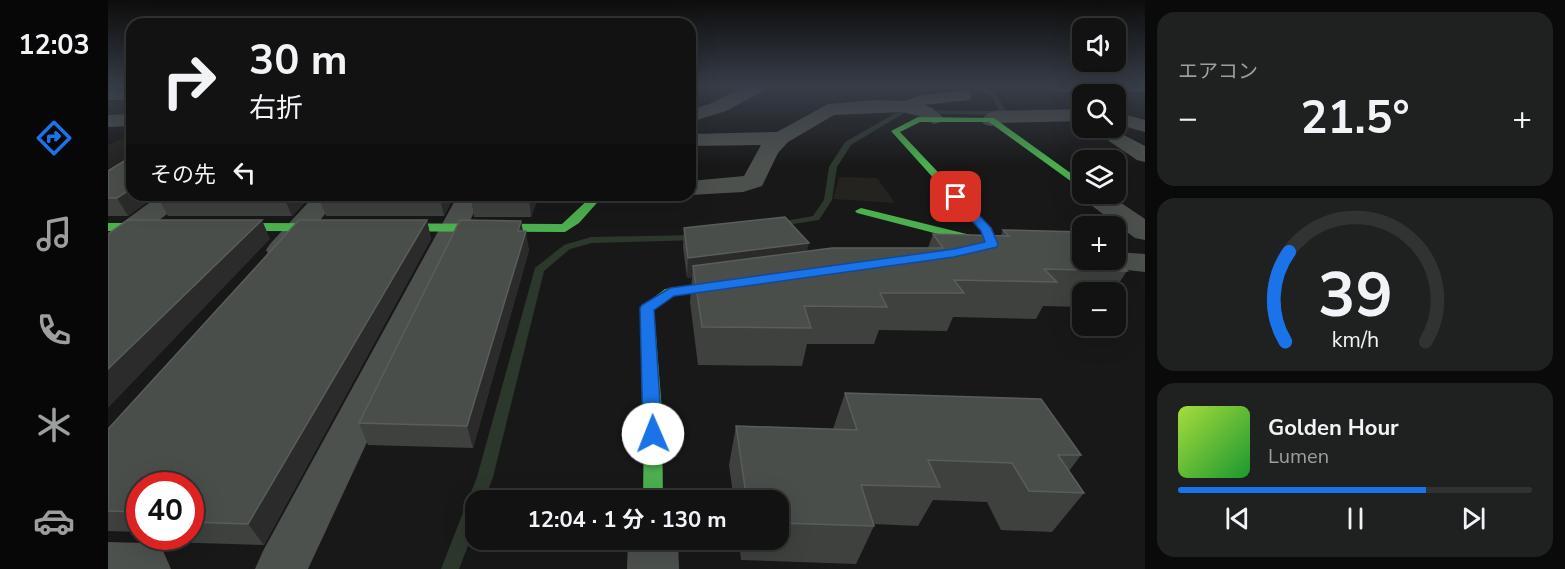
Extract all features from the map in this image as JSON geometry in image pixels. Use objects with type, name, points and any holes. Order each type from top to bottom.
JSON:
[{"type":"street","points":[[696,188],[743,185],[754,181],[768,150],[781,138],[824,113]]},
{"type":"street","points":[[921,113],[918,119],[895,131],[987,230],[997,245]]},
{"type":"street","points":[[934,113],[991,120],[1072,179]]},
{"type":"street","points":[[991,120],[995,117],[1072,115]]},
{"type":"street","points":[[108,121],[126,120]]},
{"type":"street","points":[[1126,127],[1145,126]]},
{"type":"street","points":[[1126,137],[1145,155]]},
{"type":"street","points":[[696,140],[781,138]]},
{"type":"street","points":[[108,246],[121,227],[166,201]]},
{"type":"street","points":[[261,272],[324,201]]},
{"type":"street","points":[[205,227],[301,228],[461,212],[565,228],[574,224],[589,201]]},
{"type":"street","points":[[1106,204],[1145,232]]},
{"type":"street","points":[[861,211],[997,245]]},
{"type":"street","points":[[281,569],[461,212]]},
{"type":"street","points":[[121,227],[181,227]]},
{"type":"street","points":[[963,251],[997,245]]},
{"type":"street","points":[[1126,262],[1145,263]]},
{"type":"street","points":[[653,490],[653,411],[647,308],[670,292],[753,281]]},
{"type":"street","points":[[653,550],[653,569]]},
{"type":"street","points":[[108,568],[145,569]]},
{"type":"shaded area","points":[[108,113],[126,113],[126,116],[108,117]]},
{"type":"shaded area","points":[[126,138],[126,180],[108,191],[108,145]]},
{"type":"shaded area","points":[[839,177],[877,178],[895,203],[833,199]]},
{"type":"building","points":[[126,160],[126,192],[117,198],[108,198],[108,171]]},
{"type":"building","points":[[785,217],[809,243],[688,258],[684,228]]},
{"type":"building","points":[[128,220],[262,220],[108,369],[108,234]]},
{"type":"building","points":[[299,220],[427,220],[248,524],[204,522],[204,472],[126,472],[126,512],[108,511],[108,429]]},
{"type":"building","points":[[460,220],[521,221],[518,231],[526,231],[467,426],[359,423]]},
{"type":"building","points":[[1003,230],[1072,232],[1072,270],[1044,269],[1057,282],[954,280],[964,293],[880,293],[887,307],[804,306],[811,328],[702,327],[693,266],[832,248],[943,248],[933,234],[1009,236]]},
{"type":"building","points":[[845,393],[1041,399],[1081,455],[1058,455],[1084,493],[1029,491],[1012,463],[928,460],[940,487],[861,485],[874,526],[789,523],[789,490],[745,490],[736,426],[857,430]]},
{"type":"waterway","points":[[777,225],[816,218],[828,200],[833,167],[848,144],[900,113]]},
{"type":"waterway","points":[[971,113],[994,113]]},
{"type":"waterway","points":[[480,490],[539,270],[567,247],[591,240],[696,238]]},
{"type":"waterway","points":[[450,569],[465,531]]},
{"type":"traffic: fast","points":[[861,211],[992,244],[986,230],[895,131],[918,119],[991,120],[1072,179]]},
{"type":"traffic: fast","points":[[221,227],[565,228],[575,221],[593,201]]},
{"type":"traffic: fast","points":[[108,227],[163,227]]},
{"type":"traffic: fast","points":[[653,490],[653,411],[647,308],[670,292],[734,283]]},
{"type":"route","points":[[653,434],[647,308],[670,292],[954,253],[992,244],[987,230],[956,197]]}]
